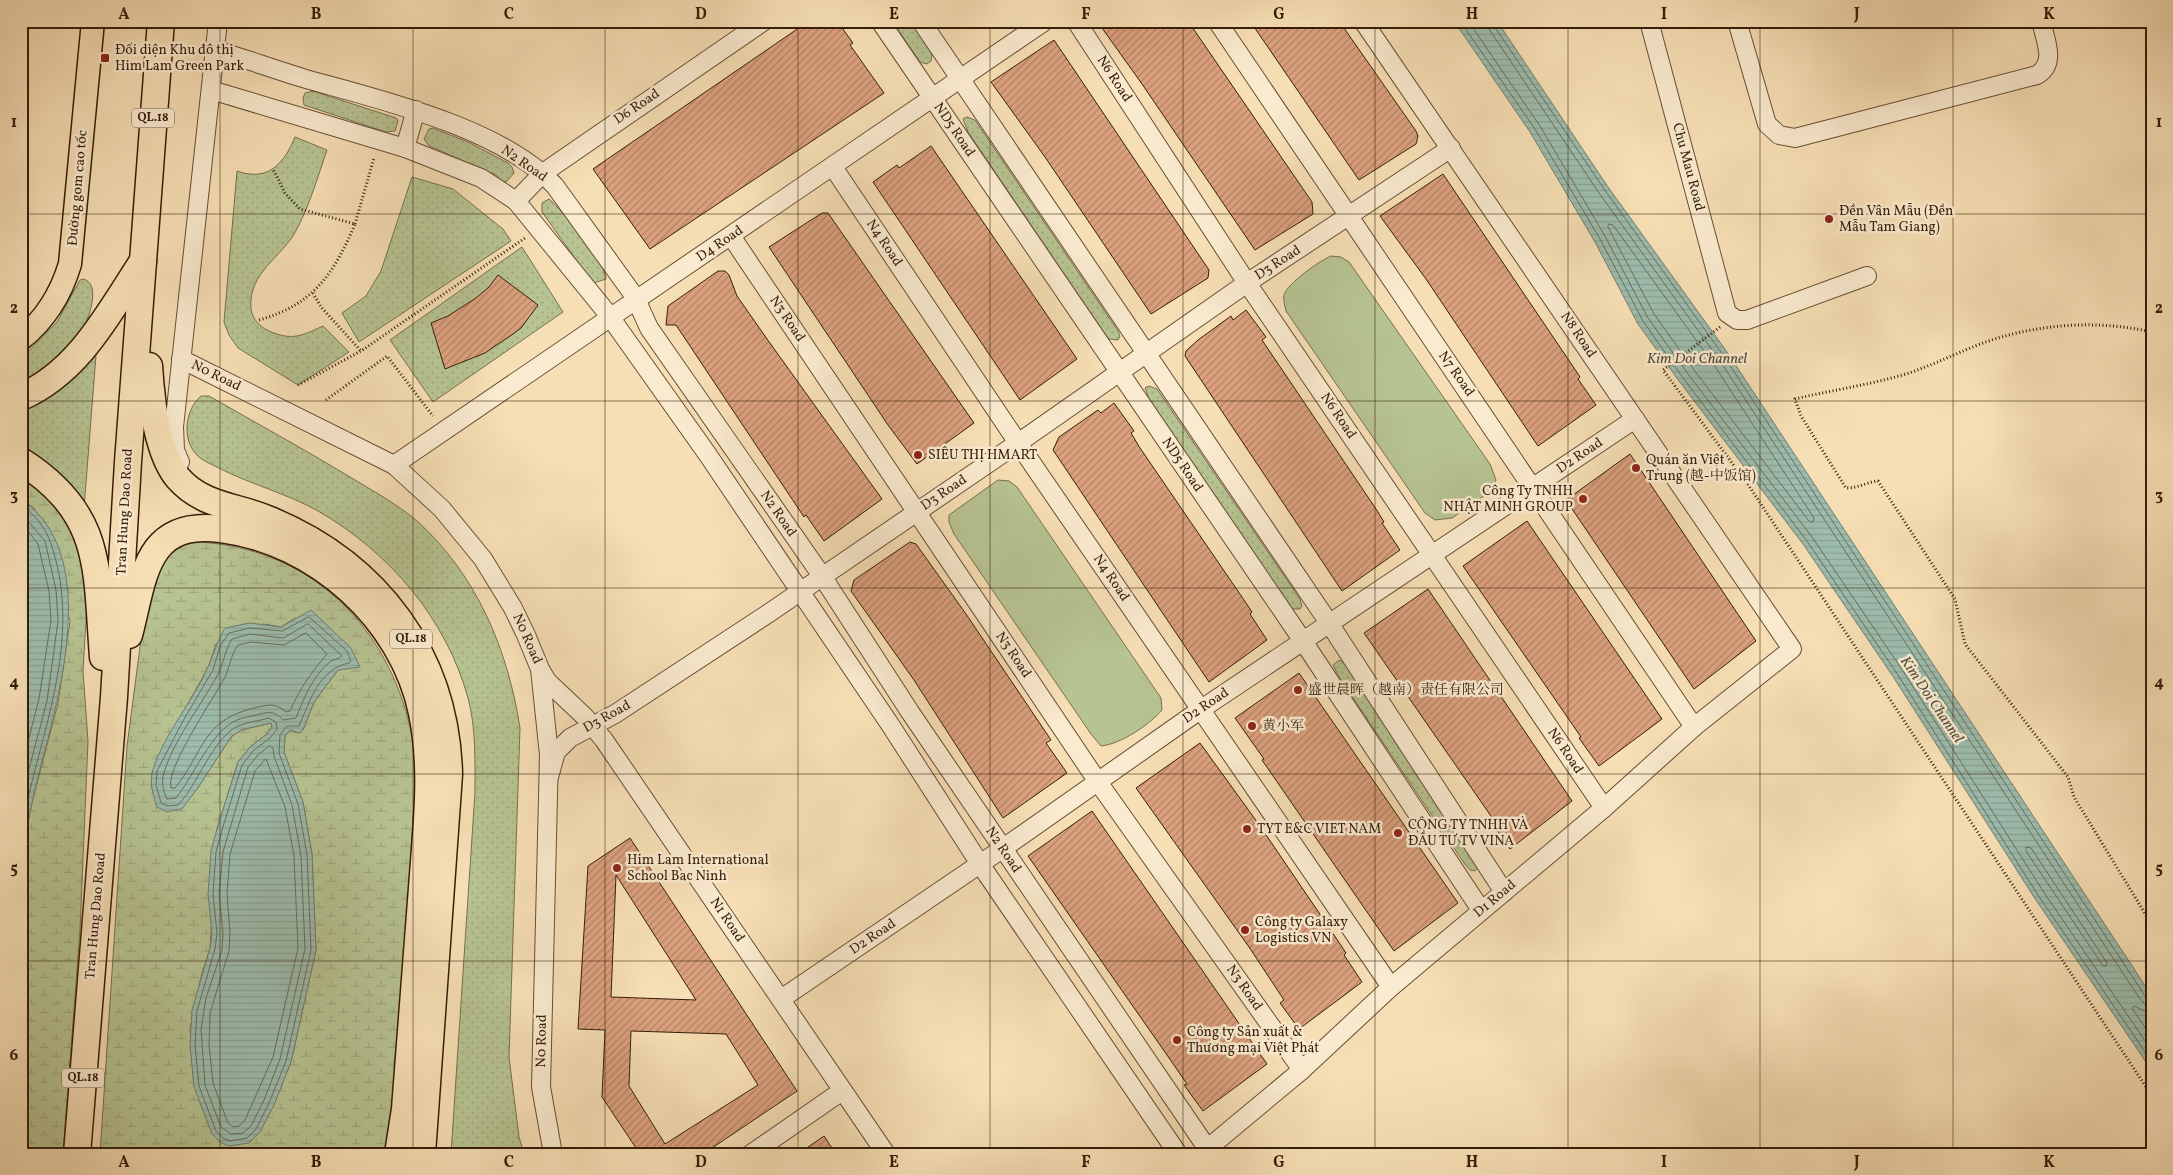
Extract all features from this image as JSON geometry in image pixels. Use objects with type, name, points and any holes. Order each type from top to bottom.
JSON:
[{"type":"highway","name":"Tran Hung Dao Road","points":[[77,1154],[114,697],[128,462],[161,21]]},
{"type":"highway","points":[[21,397],[43,387],[55,378],[85,347],[144,256]]},
{"type":"highway","name":"QL.18","points":[[144,256],[153,414],[172,468],[178,478],[194,492],[217,504],[264,517],[282,525],[343,560],[381,595],[431,674],[446,729],[449,774],[422,1154]]},
{"type":"highway","points":[[21,461],[49,480],[64,496],[81,520],[88,535],[96,574],[110,743]]},
{"type":"highway","points":[[114,697],[152,553],[164,541],[195,528],[220,528],[252,535],[299,554],[350,589],[365,604],[403,657],[420,706],[426,735],[430,780],[404,1110],[398,1154]]},
{"type":"main road","name":"Đường gom cao tốc","points":[[21,339],[52,307],[64,285],[70,264],[93,21]]},
{"type":"street","points":[[194,492],[181,466],[174,437],[218,21]]},
{"type":"street","name":"D6 Road","points":[[516,201],[543,173],[764,21]]},
{"type":"street","name":"ND5 Road","points":[[880,21],[1303,641],[1481,910]]},
{"type":"street","points":[[921,21],[1329,623],[1504,892]]},
{"type":"street","name":"D4 Road","points":[[394,465],[1045,21]]},
{"type":"street","name":"N6 Road","points":[[1076,21],[1247,283],[1604,808]]},
{"type":"street","name":"N7 Road","points":[[1217,21],[1348,218],[1534,487],[1694,727]]},
{"type":"street","name":"N8 Road","points":[[1362,21],[1451,148],[1792,650]]},
{"type":"street","name":"Chu Mau Road","points":[[1649,21],[1726,313],[1737,320],[1747,320],[1867,276]]},
{"type":"street","points":[[1737,21],[1767,124],[1779,135],[1795,138],[2038,75],[2044,71],[2048,63],[2049,54],[2041,21]]},
{"type":"street","name":"N2 Road","points":[[216,50],[416,110],[498,145],[543,173],[573,210],[637,301],[649,328],[822,576],[910,712],[1106,1000],[1204,1151]]},
{"type":"street","name":"N2 Road","points":[[211,90],[405,148],[481,178],[516,201],[611,318],[708,455],[891,726],[980,864],[1178,1154]]},
{"type":"street","points":[[405,148],[416,110]]},
{"type":"street","name":"D3 Road","points":[[549,777],[553,761],[561,747],[572,737],[647,694],[1018,443],[1247,283],[1348,218],[1451,148]]},
{"type":"street","name":"N4 Road","points":[[833,167],[1018,443],[1391,987]]},
{"type":"street","name":"N3 Road","points":[[731,236],[1098,782],[1302,1070]]},
{"type":"street","name":"N0 Road","points":[[181,359],[394,465],[442,509],[483,559],[513,608],[540,670],[546,716],[549,777],[541,1087],[553,1154]]},
{"type":"street","name":"D2 Road","points":[[781,999],[1002,849],[1200,710],[1635,419]]},
{"type":"street","points":[[708,455],[728,442]]},
{"type":"street","name":"D1 Road","points":[[1204,1151],[1302,1070],[1391,987],[1604,808],[1694,727],[1792,650]]},
{"type":"street","name":"N1 Road","points":[[540,670],[548,681],[593,726],[886,1154]]},
{"type":"street","points":[[891,726],[910,712]]},
{"type":"street","points":[[1084,1016],[1106,1000]]},
{"type":"street","points":[[751,1154],[842,1091]]},
{"type":"path","points":[[258,320],[290,309],[313,293],[341,256],[355,224],[374,158]]},
{"type":"path","points":[[273,169],[285,193],[300,209],[355,224]]},
{"type":"path","points":[[298,385],[361,351],[525,238]]},
{"type":"path","points":[[313,293],[321,306],[361,351]]},
{"type":"path","points":[[2152,332],[2107,324],[2069,325],[2036,330],[2005,336],[1907,373],[1795,399],[1801,416],[1846,488],[1864,486],[1878,481],[1955,600],[1965,644],[2068,778],[2074,797],[2152,925]]},
{"type":"path","points":[[1703,340],[1663,370],[1747,483],[2152,1096]]},
{"type":"path","points":[[326,400],[387,356],[433,416]]},
{"type":"green space","points":[[892,21],[911,21],[932,54],[931,61],[927,64],[920,62]]},
{"type":"green space","points":[[313,91],[396,118],[398,121],[395,131],[386,132],[304,105],[303,98],[305,93]]},
{"type":"green space","points":[[967,117],[975,120],[1118,331],[1120,336],[1118,340],[1109,339],[1105,334],[968,132],[963,119]]},
{"type":"green space","points":[[433,128],[470,143],[508,163],[514,173],[507,181],[503,182],[496,175],[429,146],[424,139],[429,129]]},
{"type":"green space","points":[[295,137],[327,150],[310,200],[297,229],[255,284],[252,295],[252,312],[257,322],[263,327],[284,336],[302,335],[323,326],[349,352],[298,385],[238,348],[229,335],[224,322],[237,171],[258,174],[274,168],[286,155]]},
{"type":"green space","points":[[412,177],[453,189],[503,229],[511,241],[359,342],[342,313],[366,296],[381,271]]},
{"type":"green space","points":[[549,199],[573,225],[592,250],[606,279],[594,283],[589,278],[542,212],[542,203]]},
{"type":"green space","points":[[522,247],[563,312],[433,402],[390,340]]},
{"type":"green space","points":[[1331,256],[1341,257],[1349,262],[1490,464],[1496,480],[1491,491],[1452,518],[1435,520],[1425,513],[1286,311],[1284,295],[1291,285]]},
{"type":"green space","points":[[84,279],[90,284],[93,293],[92,303],[89,316],[78,339],[67,355],[21,385],[21,359],[57,322],[80,280]]},
{"type":"green space","points":[[94,353],[96,355],[84,508],[21,449],[21,404]]},
{"type":"green space","points":[[1149,386],[1157,389],[1300,599],[1302,606],[1300,609],[1292,609],[1150,401],[1145,388]]},
{"type":"green space","points":[[201,396],[209,396],[298,446],[393,503],[417,521],[457,565],[473,590],[498,642],[515,699],[520,728],[509,1057],[519,1137],[524,1154],[451,1154],[475,792],[471,709],[458,669],[430,614],[391,567],[368,546],[318,511],[229,473],[198,456],[189,442],[187,425],[191,409]]},
{"type":"green space","points":[[21,471],[47,492],[84,547],[87,603],[83,671],[88,741],[80,930],[63,1154],[21,1154],[21,859],[30,810],[58,703],[70,621],[34,508],[21,499]]},
{"type":"green space","points":[[998,480],[1009,481],[1017,487],[1161,698],[1162,710],[1150,722],[1126,738],[1101,746],[954,534],[949,522],[949,515]]},
{"type":"green space","points":[[196,542],[239,548],[279,561],[314,580],[345,606],[371,637],[391,672],[406,712],[415,754],[416,786],[401,1008],[386,1154],[100,1154],[127,746],[147,594],[156,564],[185,543]],"holes":[[[295,618],[326,629],[341,639],[359,666],[338,670],[314,702],[303,730],[299,733],[290,730],[285,736],[284,752],[303,802],[312,854],[316,950],[291,1062],[260,1132],[249,1143],[194,1087],[190,1028],[201,977],[210,948],[217,829],[238,762],[250,747],[267,734],[272,727],[271,723],[241,730],[231,737],[197,789],[181,809],[157,807],[151,785],[168,739],[208,668],[216,644],[263,624],[281,627]]]},
{"type":"green space","points":[[1339,660],[1345,663],[1478,868],[1475,871],[1470,870],[1464,863],[1339,677],[1333,665]]},
{"type":"water","name":"Kim Doi Channel","points":[[1454,21],[1497,21],[1608,187],[1727,352],[2152,996],[2152,1071],[2034,897],[1894,678],[1803,544],[1638,324],[1595,242],[1530,132]]},
{"type":"water","points":[[21,499],[46,523],[61,553],[67,588],[68,626],[57,702],[34,792],[21,859]]},
{"type":"water","points":[[311,610],[351,648],[360,667],[338,670],[314,702],[303,730],[299,733],[290,730],[285,736],[284,752],[303,802],[312,854],[316,950],[291,1062],[274,1105],[260,1132],[249,1143],[229,1146],[220,1142],[212,1134],[194,1087],[190,1045],[192,1010],[210,948],[212,934],[208,894],[211,851],[217,829],[238,762],[250,747],[267,734],[272,727],[271,723],[241,730],[231,737],[182,809],[167,812],[157,807],[151,779],[158,755],[202,680],[225,628],[250,623],[281,627]]},
{"type":"building","points":[[809,21],[837,21],[853,43],[850,45],[884,93],[650,249],[593,169]]},
{"type":"building","points":[[1097,21],[1188,21],[1312,202],[1313,214],[1255,250]]},
{"type":"building","points":[[1250,21],[1339,21],[1416,131],[1418,136],[1416,144],[1359,180]]},
{"type":"building","points":[[1054,40],[1209,270],[1208,278],[1151,314],[1045,157],[991,82]]},
{"type":"building","points":[[931,146],[1077,359],[1020,400],[873,182],[897,165],[899,168]]},
{"type":"building","points":[[1443,174],[1580,377],[1578,379],[1596,405],[1538,446],[1426,279],[1380,216]]},
{"type":"building","points":[[822,213],[828,213],[974,423],[917,464],[888,425],[769,247]]},
{"type":"building","points":[[718,271],[725,271],[729,275],[737,296],[882,499],[824,541],[806,515],[804,517],[676,325],[666,325],[668,306]]},
{"type":"building","points":[[498,275],[538,305],[521,328],[513,334],[485,353],[445,369],[431,323],[448,316],[476,298],[489,287]]},
{"type":"building","points":[[1246,310],[1266,337],[1262,340],[1376,509],[1384,522],[1382,523],[1400,550],[1342,591],[1185,356],[1186,351],[1198,340],[1231,316],[1233,320]]},
{"type":"building","points":[[1114,403],[1134,431],[1131,433],[1140,448],[1252,612],[1250,614],[1267,640],[1209,682],[1053,450],[1059,437],[1098,410],[1101,413]]},
{"type":"building","points":[[1630,454],[1756,641],[1694,689],[1566,500]]},
{"type":"building","points":[[1527,521],[1662,719],[1599,766],[1463,566]]},
{"type":"building","points":[[910,542],[916,544],[966,614],[1051,740],[1046,743],[1067,773],[1003,818],[914,680],[851,591],[854,580]]},
{"type":"building","points":[[1428,589],[1572,801],[1510,849],[1490,821],[1493,819],[1364,633]]},
{"type":"building","points":[[1299,673],[1458,903],[1394,951],[1235,718]]},
{"type":"building","points":[[1200,743],[1260,826],[1330,929],[1362,982],[1299,1029],[1280,1003],[1284,1000],[1249,947],[1136,788]]},
{"type":"building","points":[[1092,811],[1267,1064],[1203,1111],[1184,1085],[1187,1084],[1028,856]]},
{"type":"building","points":[[630,838],[797,1091],[703,1154],[640,1154],[602,1097],[605,1030],[578,1029],[588,866]],"holes":[[[616,875],[696,1000],[611,997]],[[631,1031],[726,1034],[758,1085],[665,1144],[629,1086]]]},
{"type":"building","points":[[824,1136],[836,1154],[798,1154]]},
{"type":"place","name":"Đối diện Khu đô thị Him Lam Green Park","points":[[105,58]]},
{"type":"place","name":"Đền Vân Mẫu (Đền Mẫu Tam Giang)","points":[[1829,219]]},
{"type":"place","name":"SIÊU THỊ HMART","points":[[918,455]]},
{"type":"place","name":"Quán ăn Việt Trung (越-中饭馆)","points":[[1636,468]]},
{"type":"place","name":"Công Ty TNHH NHẬT MINH GROUP","points":[[1583,499]]},
{"type":"place","name":"盛世晨晖（越南）责任有限公司","points":[[1298,690]]},
{"type":"place","name":"黄小军","points":[[1252,726]]},
{"type":"place","name":"TYT E&C VIET NAM","points":[[1247,829]]},
{"type":"place","name":"CÔNG TY TNHH VÀ ĐẦU TƯ TV VINA","points":[[1398,833]]},
{"type":"place","name":"Him Lam International School Bac Ninh","points":[[617,868]]},
{"type":"place","name":"Công ty Galaxy Logistics VN","points":[[1245,930]]},
{"type":"place","name":"Công ty Sản xuất & Thương mại Việt Phát","points":[[1177,1040]]}]
